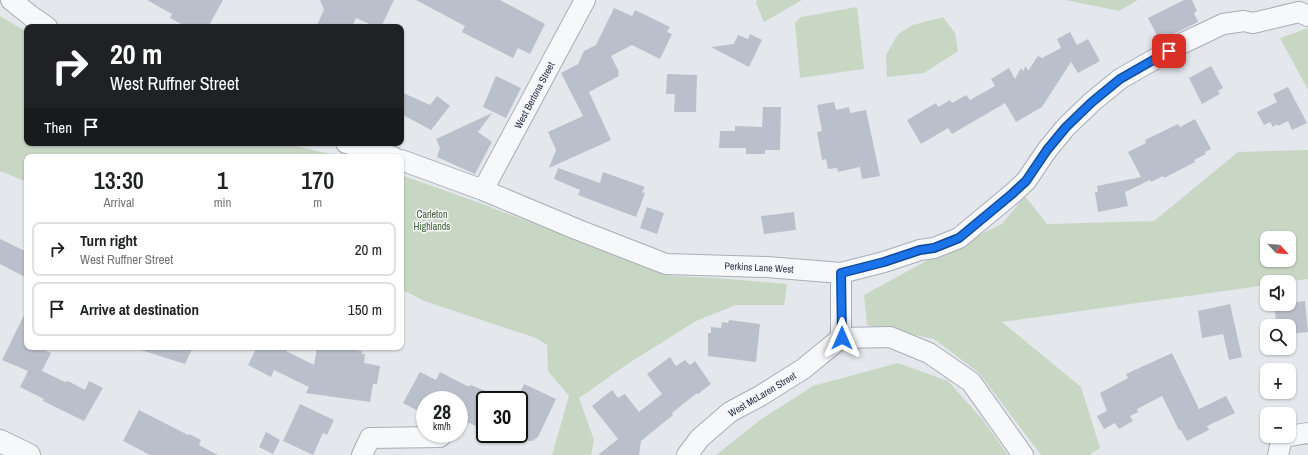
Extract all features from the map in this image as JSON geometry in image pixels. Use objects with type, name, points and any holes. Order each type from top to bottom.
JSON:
[{"type":"street","points":[[11,0],[43,24]]},
{"type":"street","name":"West Bertona Street","points":[[483,190],[585,0]]},
{"type":"street","name":"Perkins Lane West","points":[[404,161],[483,190],[576,229],[666,264],[767,267],[841,273],[884,262],[920,250],[934,248],[959,238],[1026,181],[1047,150],[1066,127],[1092,102],[1120,79],[1181,44],[1223,24],[1244,21],[1253,23],[1299,12],[1308,16]]},
{"type":"street","points":[[360,146],[384,154]]},
{"type":"street","points":[[841,273],[842,338],[890,337],[929,353],[971,382],[1023,455]]},
{"type":"street","name":"West McLaren Street","points":[[687,455],[700,438],[730,412],[760,396],[803,369],[842,338]]},
{"type":"street","points":[[1278,455],[1282,437],[1308,433]]},
{"type":"street","points":[[366,447],[416,440]]},
{"type":"street","points":[[0,441],[28,455]]},
{"type":"green space","points":[[757,0],[802,0],[764,22],[756,3]]},
{"type":"green space","points":[[1065,0],[1138,0],[1119,11]]},
{"type":"green space","points":[[857,7],[864,69],[800,78],[795,23],[801,17]]},
{"type":"green space","points":[[0,16],[24,30],[24,146],[296,146],[331,154],[24,154],[24,181],[0,171]]},
{"type":"green space","points":[[943,17],[955,33],[958,51],[924,73],[887,77],[886,55],[898,34],[913,25]]},
{"type":"green space","points":[[1308,28],[1308,90],[1280,38]]},
{"type":"green space","points":[[1308,150],[1308,279],[1296,281],[1296,275],[1260,275],[1260,286],[1002,322],[1081,387],[1100,448],[1089,455],[1041,455],[979,373],[934,339],[867,325],[864,295],[941,253],[1002,224],[1025,196],[1047,224],[1154,221],[1238,152]]},
{"type":"green space","name":"Carleton Highlands","points":[[404,176],[477,202],[672,276],[787,284],[784,305],[736,305],[696,321],[629,363],[579,398],[594,440],[591,455],[552,455],[569,396],[548,371],[547,345],[536,338],[424,301],[404,291]]},
{"type":"green space","points":[[898,363],[948,381],[982,419],[1008,455],[716,455],[760,420],[813,386]]},
{"type":"building","points":[[147,0],[223,0],[210,24],[181,24],[170,18],[172,14]]},
{"type":"building","points":[[320,0],[394,0],[382,24],[369,24],[356,18],[353,24],[317,24],[324,10]]},
{"type":"building","points":[[416,0],[500,0],[545,24],[530,54],[518,48],[513,58],[462,32],[465,26]]},
{"type":"building","points":[[1184,0],[1192,0],[1197,11],[1194,13],[1198,22],[1160,41],[1148,18]]},
{"type":"building","points":[[614,8],[632,16],[635,10],[670,27],[667,32],[672,34],[660,59],[632,45],[611,56],[619,72],[619,76],[589,92],[611,140],[549,168],[556,150],[548,132],[583,116],[561,73],[578,64],[584,51],[596,45]]},
{"type":"building","points":[[1070,32],[1077,45],[1088,39],[1100,61],[1078,73],[1071,62],[1042,107],[1016,122],[1005,103],[952,134],[948,128],[921,144],[907,120],[936,103],[938,107],[950,100],[952,103],[966,95],[970,100],[995,86],[991,79],[1009,68],[1015,79],[1021,68],[1023,71],[1026,66],[1028,71],[1038,56],[1042,58],[1061,48],[1057,39]]},
{"type":"building","points":[[750,34],[762,40],[749,67],[711,47],[734,44],[738,35],[748,39]]},
{"type":"building","points":[[1211,66],[1223,88],[1218,91],[1220,94],[1202,104],[1189,78]]},
{"type":"building","points":[[667,74],[697,75],[696,112],[674,112],[675,94],[666,94]]},
{"type":"building","points":[[496,76],[521,88],[506,118],[483,107]]},
{"type":"building","points":[[1288,87],[1307,123],[1292,130],[1288,121],[1278,126],[1277,124],[1273,127],[1270,122],[1264,125],[1257,112],[1277,102],[1273,94]]},
{"type":"building","points":[[404,93],[430,105],[437,96],[450,106],[431,130],[404,116]]},
{"type":"building","points":[[834,102],[836,110],[849,107],[850,113],[866,110],[880,176],[862,179],[860,167],[838,172],[837,168],[828,169],[826,159],[822,160],[817,132],[822,131],[817,105]]},
{"type":"building","points":[[763,107],[781,107],[780,150],[765,150],[765,154],[746,154],[746,148],[719,148],[720,131],[735,131],[735,126],[762,127]]},
{"type":"building","points":[[492,113],[478,132],[492,142],[475,174],[437,157],[440,148],[436,139]]},
{"type":"building","points":[[1195,119],[1211,149],[1205,152],[1206,154],[1194,160],[1195,162],[1164,178],[1163,176],[1151,182],[1150,180],[1125,192],[1128,206],[1098,212],[1095,192],[1098,192],[1097,186],[1141,177],[1128,152],[1146,143],[1145,140],[1178,124],[1180,127]]},
{"type":"building","points":[[558,168],[600,183],[603,172],[645,187],[642,192],[645,193],[636,217],[578,195],[580,190],[554,179]]},
{"type":"building","points":[[647,207],[664,213],[657,234],[640,228]]},
{"type":"building","points":[[794,212],[796,230],[764,234],[761,216]]},
{"type":"building","points":[[0,239],[24,251],[24,276],[0,264]]},
{"type":"building","points":[[1305,301],[1308,332],[1296,333],[1296,319],[1276,319],[1275,311],[1296,311],[1296,302]]},
{"type":"building","points":[[1230,304],[1242,357],[1229,360],[1223,334],[1202,338],[1198,311]]},
{"type":"building","points":[[24,315],[24,350],[44,350],[51,353],[42,371],[65,382],[68,381],[85,390],[89,381],[103,388],[84,421],[43,401],[44,399],[20,387],[28,371],[2,360]]},
{"type":"building","points":[[729,320],[760,324],[756,362],[708,356],[708,333],[711,333],[711,327],[721,328],[722,322],[728,323]]},
{"type":"building","points":[[141,350],[192,350],[185,364]]},
{"type":"building","points":[[256,350],[286,350],[314,365],[316,350],[354,350],[362,351],[362,354],[365,354],[364,363],[380,366],[377,384],[373,384],[370,402],[306,393],[309,387],[274,370],[271,377],[248,365]]},
{"type":"building","points":[[1172,353],[1199,409],[1226,396],[1235,413],[1207,426],[1209,430],[1187,441],[1181,430],[1179,430],[1162,396],[1137,409],[1138,412],[1130,416],[1133,421],[1119,429],[1115,423],[1104,429],[1097,416],[1107,411],[1100,393],[1128,378],[1126,374]]},
{"type":"building","points":[[670,357],[676,366],[685,360],[690,365],[695,361],[711,384],[672,413],[673,415],[641,441],[639,455],[598,455],[618,439],[592,406],[612,390],[618,398],[625,394],[639,412],[662,394],[647,374]]},
{"type":"building","points":[[420,372],[436,380],[440,372],[467,386],[471,385],[485,391],[476,391],[476,426],[468,422],[468,391],[416,391],[416,410],[403,403]]},
{"type":"building","points":[[524,384],[556,399],[538,437],[532,441],[528,441],[528,391],[521,391]]},
{"type":"building","points":[[300,404],[334,420],[327,435],[323,433],[313,455],[283,441]]},
{"type":"building","points":[[139,410],[201,440],[199,445],[218,455],[150,455],[123,441]]},
{"type":"building","points":[[266,432],[280,440],[273,454],[259,447]]},
{"type":"route","points":[[842,338],[841,273],[884,262],[920,250],[934,248],[959,238],[1026,181],[1047,150],[1066,127],[1092,102],[1120,79],[1169,51]]}]
